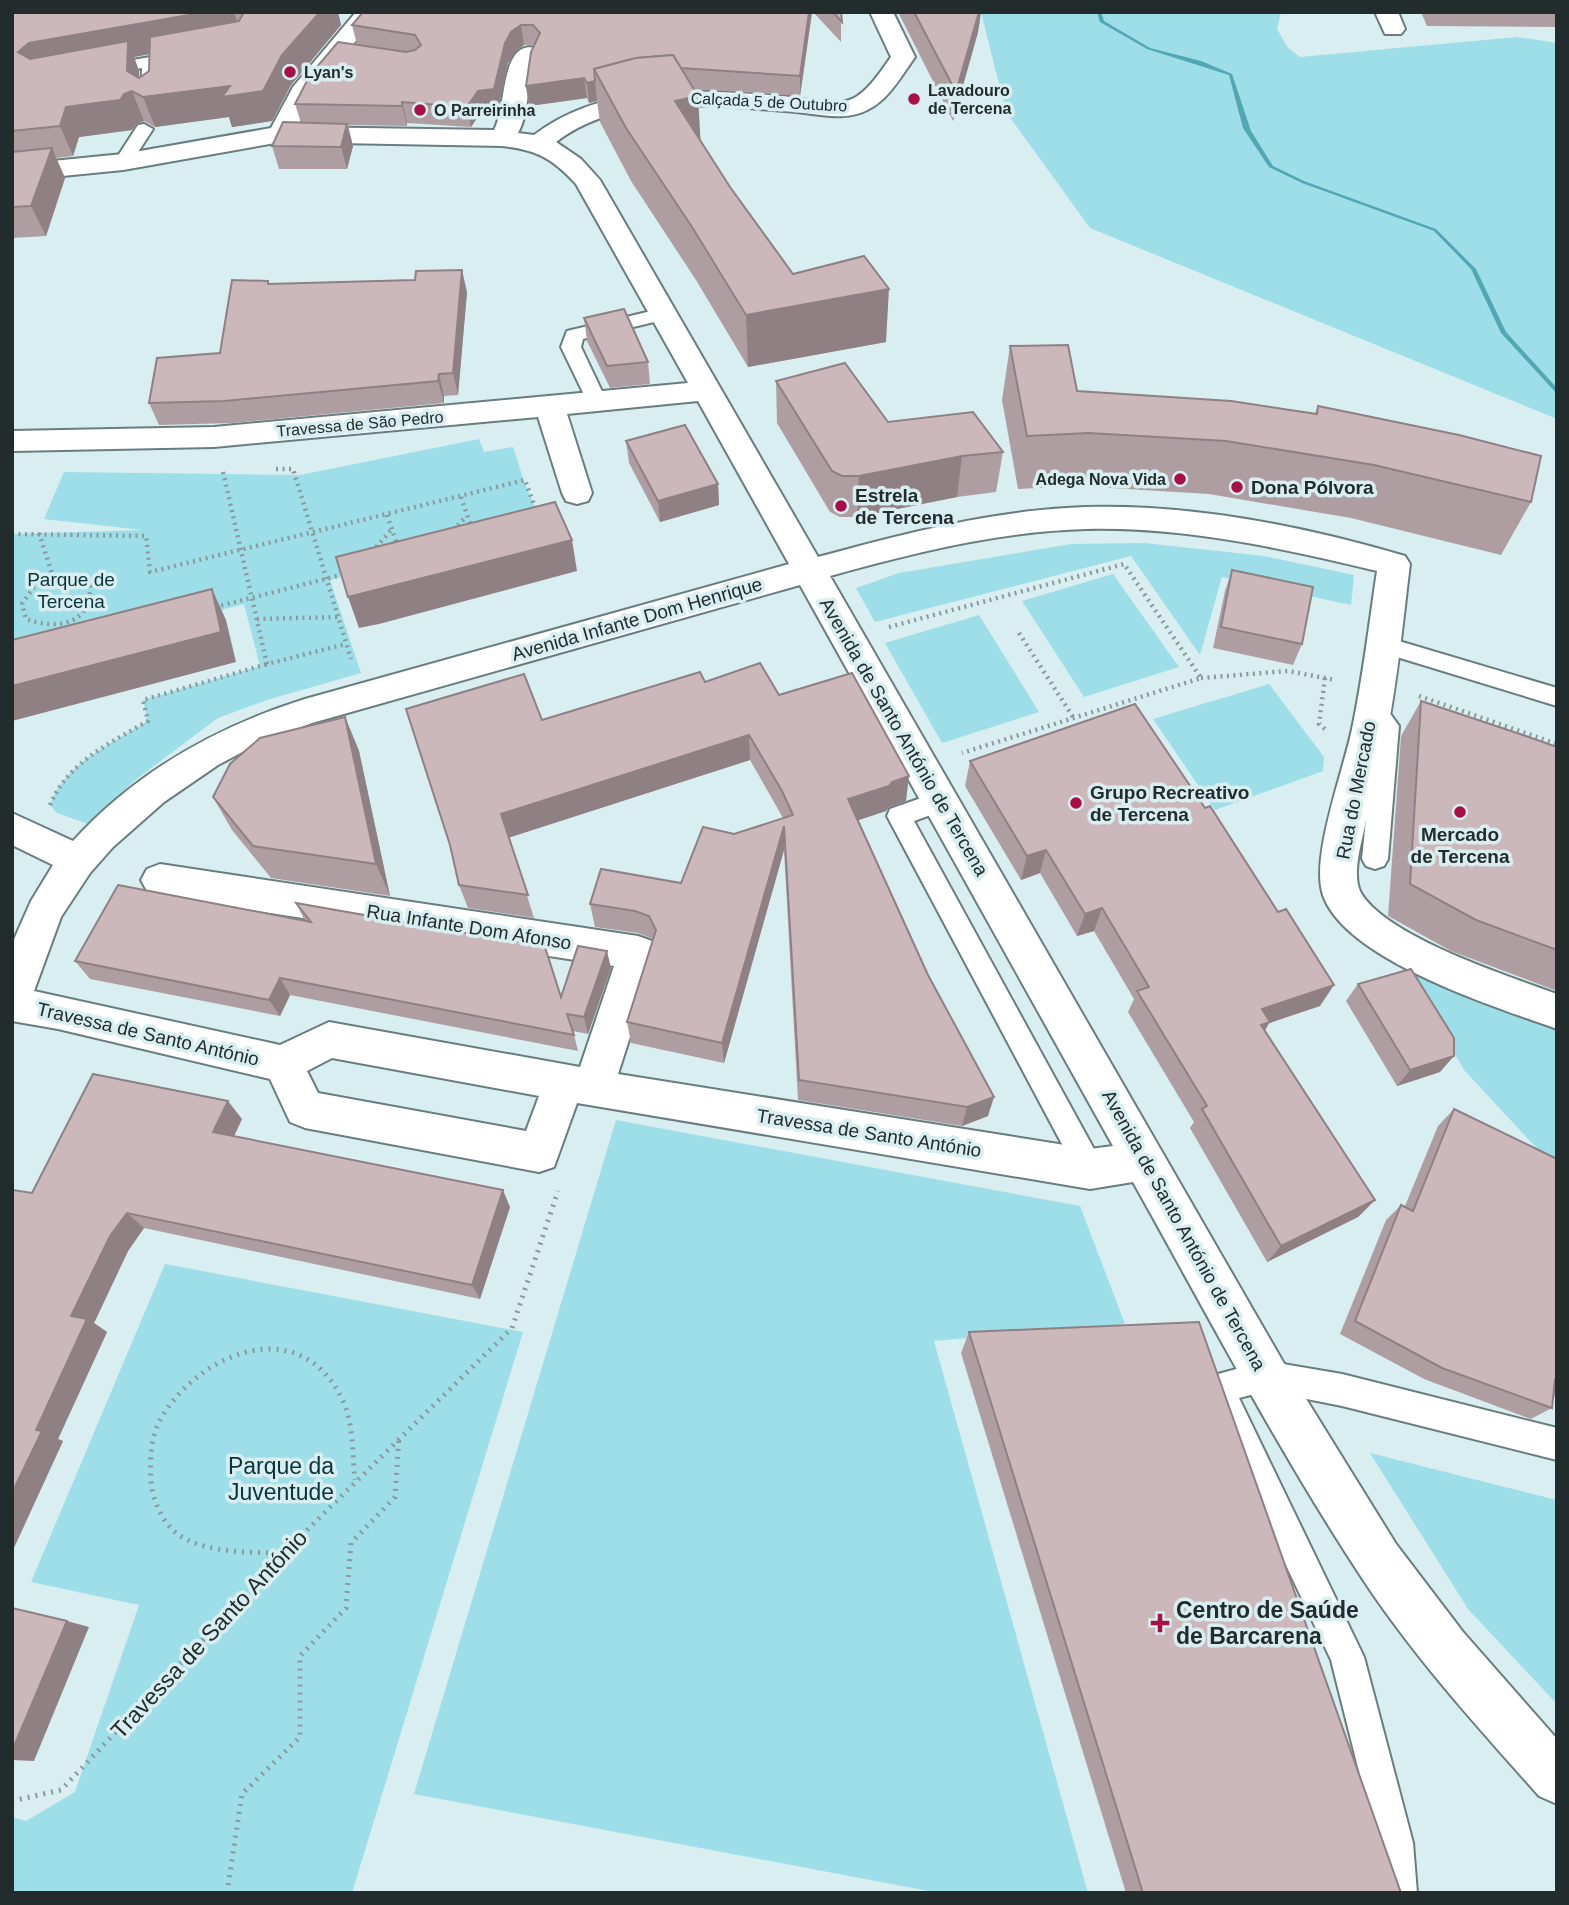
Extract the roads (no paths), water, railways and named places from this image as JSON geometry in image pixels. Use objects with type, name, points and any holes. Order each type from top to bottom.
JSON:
[{"type":"street","points":[[281,134],[302,92],[368,12]]},
{"type":"street","name":"Calçada 5 de Outubro","points":[[539,143],[568,120],[590,111],[698,97],[852,108],[878,90],[903,57],[880,12]]},
{"type":"street","points":[[335,51],[360,55]]},
{"type":"street","points":[[502,138],[513,119],[522,60],[528,53]]},
{"type":"street","name":"Avenida de Santo António de Tercena","points":[[12,173],[123,162],[281,134],[502,138],[539,143],[572,164],[587,180],[664,314],[1266,1376],[1379,1561],[1445,1650],[1557,1778]]},
{"type":"street","name":"Travessa de São Pedro","points":[[12,441],[214,437],[708,391]]},
{"type":"street","points":[[550,406],[577,493]]},
{"type":"street","name":"Avenida Infante Dom Henrique","points":[[12,997],[45,911],[65,877],[69,855],[195,761],[231,740],[271,724],[810,571],[971,532],[1046,520],[1141,520],[1185,524],[1394,564]]},
{"type":"street","name":"Rua do Mercado","points":[[1394,564],[1375,694],[1340,857],[1341,894],[1358,917],[1386,938],[1424,958],[1557,1012]]},
{"type":"street","points":[[12,828],[69,855]]},
{"type":"street","name":"Rua Infante Dom Afonso","points":[[160,880],[638,953],[578,1085]]},
{"type":"street","name":"Travessa de Santo António","points":[[12,1004],[58,1012],[283,1064],[329,1040],[578,1085],[1090,1169],[1145,1161]]},
{"type":"street","name":"Travessa de Santo António","points":[[283,1064],[305,1108],[540,1153],[578,1085]]},
{"type":"lane","points":[[83,74],[157,61],[149,101]]},
{"type":"lane","points":[[123,162],[144,128]]},
{"type":"lane","points":[[597,402],[571,346],[574,335],[664,314]]},
{"type":"lane","points":[[1382,644],[1557,697]]},
{"type":"lane","points":[[1375,694],[1387,726],[1375,859]]},
{"type":"lane","points":[[931,784],[898,816],[1090,1169]]},
{"type":"lane","points":[[1399,1893],[1395,1843],[1347,1657],[1218,1388],[1266,1376],[1342,1390],[1557,1444]]},
{"type":"place","name":"Lyan's","points":[[290,72]]},
{"type":"place","name":"Lavadouro de Tercena","points":[[914,99]]},
{"type":"place","name":"O Parreirinha","points":[[420,110]]},
{"type":"place","name":"Adega Nova Vida","points":[[1180,479]]},
{"type":"place","name":"Dona Pólvora","points":[[1237,487]]},
{"type":"place","name":"Estrela de Tercena","points":[[841,506]]},
{"type":"place","name":"Grupo Recreativo de Tercena","points":[[1076,803]]},
{"type":"place","name":"Mercado de Tercena","points":[[1460,812]]},
{"type":"place","name":"Centro de Saúde de Barcarena","points":[[1160,1623]]},
{"type":"park label","name":"Parque de Tercena","points":[[71,590]]},
{"type":"park label","name":"Parque da Juventude","points":[[281,1479]]}]
